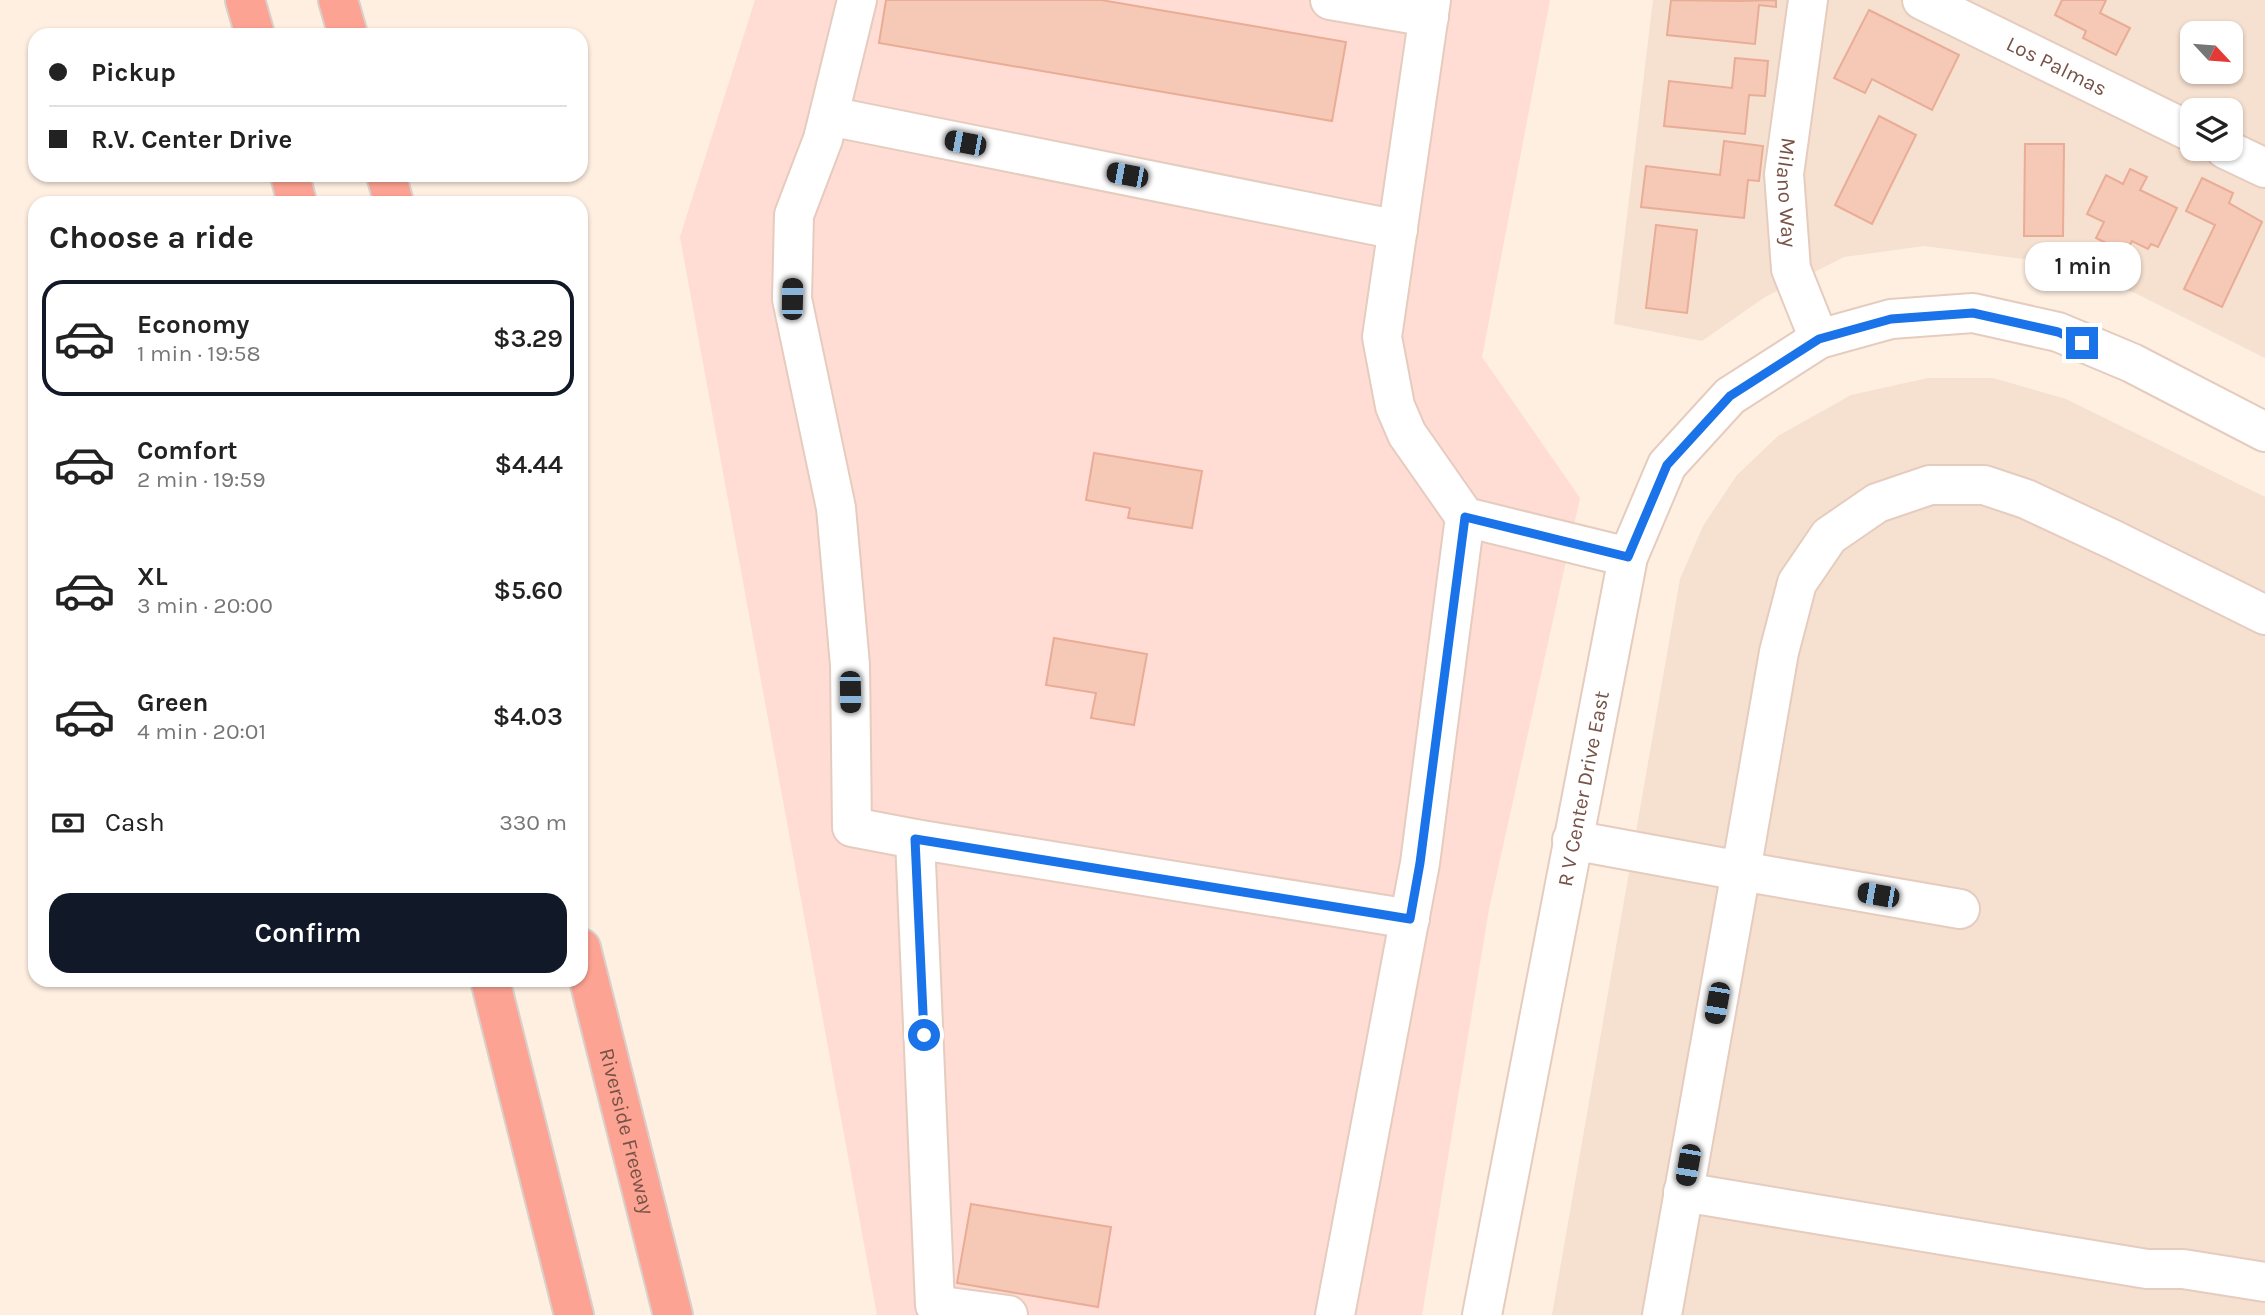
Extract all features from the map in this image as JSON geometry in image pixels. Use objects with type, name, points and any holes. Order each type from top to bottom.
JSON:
[{"type":"highway","points":[[245,0],[253,28]]},
{"type":"highway","points":[[338,0],[346,28]]},
{"type":"highway","name":"Riverside Freeway","points":[[588,976],[673,1315]]},
{"type":"highway","points":[[492,987],[574,1315]]},
{"type":"street","points":[[858,0],[830,116],[794,215],[792,299],[836,508],[850,664],[852,827],[1410,919]]},
{"type":"street","points":[[1331,0],[1430,8],[1382,337],[1395,406],[1407,434],[1465,517],[1628,557]]},
{"type":"street","name":"Milano Way","points":[[1808,0],[1784,174],[1791,269],[1819,339]]},
{"type":"street","name":"Los Palmas","points":[[1922,0],[2180,127]]},
{"type":"street","points":[[830,116],[1398,230]]},
{"type":"street","points":[[2243,158],[2265,168]]},
{"type":"street","name":"R V Center Drive East","points":[[1482,1315],[1628,557],[1667,465],[1730,396],[1819,339],[1891,319],[1973,313],[2058,332],[2132,363],[2265,432]]},
{"type":"street","points":[[1662,1315],[1779,652],[1797,583],[1829,536],[1877,503],[1930,485],[1984,485],[2026,499],[2265,615]]},
{"type":"street","points":[[1335,1315],[1420,863],[1465,517]]},
{"type":"street","points":[[915,839],[935,1305],[1008,1315]]},
{"type":"street","points":[[1572,840],[1961,909]]},
{"type":"street","points":[[1683,1192],[2147,1269],[2183,1269],[2265,1282]]},
{"type":"shaded area","points":[[755,0],[1550,0],[1482,357],[1580,498],[1489,909],[1422,1315],[877,1315],[680,237]]},
{"type":"shaded area","points":[[1653,0],[2265,0],[2265,358],[2135,293],[2038,261],[1924,246],[1844,257],[1765,297],[1702,341],[1614,324]]},
{"type":"shaded area","points":[[1928,378],[1993,378],[2066,399],[2265,497],[2265,1315],[1552,1315],[1680,579],[1703,526],[1737,475],[1778,436],[1851,395]]},
{"type":"building","points":[[886,0],[1101,0],[1346,42],[1332,121],[879,43]]},
{"type":"building","points":[[1671,0],[1776,0],[1776,7],[1759,5],[1755,44],[1667,35]]},
{"type":"building","points":[[2062,0],[2106,0],[2100,13],[2130,28],[2116,55],[2083,38],[2086,31],[2055,15]]},
{"type":"building","points":[[1869,10],[1959,55],[1932,110],[1872,79],[1865,93],[1834,78]]},
{"type":"building","points":[[1735,58],[1768,61],[1765,96],[1749,95],[1745,134],[1664,126],[1669,81],[1732,88]]},
{"type":"building","points":[[1879,116],[1916,135],[1872,224],[1835,205]]},
{"type":"building","points":[[1724,141],[1763,146],[1759,181],[1748,180],[1744,218],[1641,207],[1646,166],[1720,175]]},
{"type":"building","points":[[2025,144],[2064,144],[2063,236],[2024,236]]},
{"type":"building","points":[[2130,169],[2147,177],[2140,190],[2177,208],[2158,247],[2151,244],[2148,249],[2132,241],[2126,253],[2096,238],[2104,222],[2087,214],[2106,175],[2123,184]]},
{"type":"building","points":[[2202,178],[2233,193],[2229,203],[2262,222],[2222,307],[2184,289],[2215,225],[2186,211]]},
{"type":"building","points":[[1656,225],[1697,230],[1687,313],[1646,308]]},
{"type":"building","points":[[1094,453],[1202,471],[1192,528],[1128,518],[1130,508],[1086,500]]},
{"type":"building","points":[[1054,638],[1147,654],[1134,725],[1091,718],[1096,693],[1046,685]]},
{"type":"building","points":[[971,1204],[1111,1227],[1098,1307],[957,1283]]},
{"type":"route","points":[[924,1035],[915,839],[1410,919],[1420,863],[1465,517],[1628,557],[1667,465],[1730,396],[1819,339],[1891,319],[1973,313],[2058,332],[2082,343]]}]
